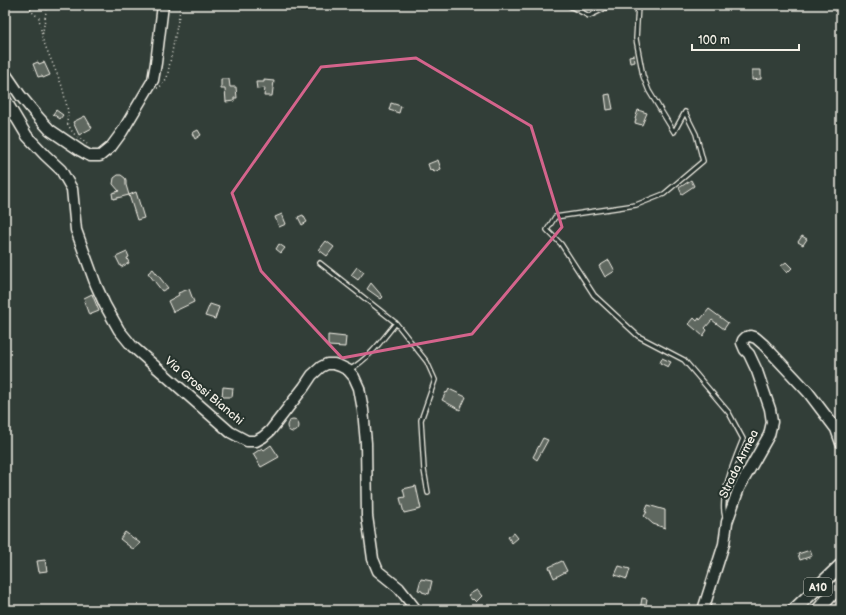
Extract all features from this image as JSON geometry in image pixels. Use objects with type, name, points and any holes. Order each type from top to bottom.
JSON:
[{"type":"highway","name":"A10","points":[[794,610],[841,564]]},
{"type":"highway","name":"A10","points":[[818,610],[841,584]]},
{"type":"main road","points":[[5,74],[20,95],[50,130],[90,156],[100,156],[111,147],[122,132],[152,80],[156,63],[163,5]]},
{"type":"main road","name":"Via Grossi Bianchi","points":[[5,99],[27,136],[61,170],[72,189],[76,230],[96,285],[119,330],[132,346],[230,432],[247,441],[256,441],[270,431],[312,375],[321,367],[327,364],[334,364],[348,370]]},
{"type":"main road","name":"Strada Armea","points":[[703,610],[724,544],[727,522],[740,488],[768,435],[772,422],[770,409],[757,371],[742,343],[746,337],[750,336],[756,338],[808,392],[836,429],[841,443]]},
{"type":"main road","points":[[348,370],[354,377],[359,388],[363,410],[366,443],[367,516],[372,559],[378,571],[399,588],[415,610]]},
{"type":"lane","points":[[568,5],[590,16],[612,5]]},
{"type":"lane","points":[[638,5],[636,39],[643,76],[649,91],[674,132],[685,112],[696,134],[703,161],[664,194],[636,205],[555,217],[547,230],[561,244],[594,295],[638,336],[684,360],[729,413],[743,439],[727,486],[724,511],[727,522]]},
{"type":"lane","points":[[320,263],[396,323],[427,362],[435,380],[421,420],[424,470],[428,493]]},
{"type":"lane","points":[[348,370],[356,366],[377,347],[396,323]]},
{"type":"path","points":[[30,5],[31,11],[39,18],[42,38],[62,86],[68,111],[68,123],[73,133],[88,144]]},
{"type":"path","points":[[42,38],[47,5]]},
{"type":"path","points":[[149,87],[159,88],[167,78],[181,5]]},
{"type":"highlighted area","points":[[416,58],[531,126],[562,227],[472,334],[342,358],[261,271],[232,193],[321,67]]},
{"type":"building","points":[[634,55],[635,62],[630,63],[629,56]]},
{"type":"building","points":[[38,62],[39,64],[44,62],[50,75],[43,78],[42,76],[38,77],[33,64]]},
{"type":"building","points":[[752,70],[761,70],[761,79],[752,80]]},
{"type":"building","points":[[221,79],[229,79],[230,87],[236,87],[237,98],[234,98],[234,101],[226,102],[225,89],[221,89]]},
{"type":"building","points":[[264,80],[274,81],[272,96],[264,96],[265,88],[257,89],[256,82],[264,82]]},
{"type":"building","points":[[610,94],[613,109],[607,110],[605,95]]},
{"type":"building","points":[[391,103],[401,106],[399,113],[389,110]]},
{"type":"building","points":[[56,110],[63,115],[60,119],[53,114]]},
{"type":"building","points":[[638,110],[647,113],[642,125],[635,123]]},
{"type":"building","points":[[85,116],[92,128],[79,135],[73,122]]},
{"type":"building","points":[[198,130],[201,135],[195,139],[192,133]]},
{"type":"building","points":[[438,160],[441,169],[434,172],[433,169],[430,170],[428,164]]},
{"type":"building","points":[[118,175],[125,178],[129,195],[113,199],[112,193],[119,191],[113,184],[114,178]]},
{"type":"building","points":[[691,180],[694,186],[682,194],[679,188]]},
{"type":"building","points":[[136,192],[144,218],[137,220],[129,195]]},
{"type":"building","points":[[282,214],[286,224],[279,227],[275,217]]},
{"type":"building","points":[[303,215],[307,222],[302,225],[298,217]]},
{"type":"building","points":[[802,236],[807,239],[803,245],[798,242]]},
{"type":"building","points":[[326,241],[334,247],[327,256],[319,250]]},
{"type":"building","points":[[279,244],[285,248],[281,253],[276,249]]},
{"type":"building","points":[[127,252],[129,263],[121,267],[116,257]]},
{"type":"building","points":[[609,260],[615,271],[605,277],[599,266]]},
{"type":"building","points":[[786,262],[792,268],[787,273],[781,266]]},
{"type":"building","points":[[357,267],[364,272],[358,280],[351,275]]},
{"type":"building","points":[[153,269],[168,288],[162,291],[148,273]]},
{"type":"building","points":[[371,283],[383,297],[381,299],[367,289]]},
{"type":"building","points":[[189,289],[194,302],[173,312],[168,301],[179,295],[178,293]]},
{"type":"building","points":[[92,294],[99,311],[89,315],[84,298]]},
{"type":"building","points":[[210,304],[219,307],[215,319],[205,316]]},
{"type":"building","points":[[709,309],[728,323],[724,329],[712,320],[705,328],[707,330],[703,336],[689,324],[694,318],[697,321],[699,318],[700,320]]},
{"type":"building","points":[[328,335],[346,337],[345,347],[328,346]]},
{"type":"building","points":[[662,358],[671,362],[668,367],[660,363]]},
{"type":"building","points":[[223,387],[233,388],[232,397],[222,397]]},
{"type":"building","points":[[449,389],[466,397],[460,410],[442,400]]},
{"type":"building","points":[[293,420],[297,422],[299,426],[297,430],[293,432],[289,430],[287,426],[289,422]]},
{"type":"building","points":[[543,438],[548,440],[537,460],[533,457]]},
{"type":"building","points":[[271,445],[279,457],[261,467],[253,454],[262,448],[264,450]]},
{"type":"building","points":[[416,486],[421,509],[404,513],[400,498],[405,497],[403,489]]},
{"type":"building","points":[[648,505],[665,510],[665,528],[653,524],[644,516],[647,512],[645,512]]},
{"type":"building","points":[[125,532],[140,543],[134,550],[120,539]]},
{"type":"building","points":[[514,533],[518,538],[512,543],[508,537]]},
{"type":"building","points":[[810,550],[812,556],[800,560],[798,554]]},
{"type":"building","points":[[45,560],[47,571],[39,572],[37,561]]},
{"type":"building","points":[[562,561],[567,571],[554,578],[549,567]]},
{"type":"building","points":[[619,566],[630,569],[627,579],[615,575]]},
{"type":"building","points":[[421,579],[432,581],[429,594],[418,590]]},
{"type":"building","points":[[477,590],[482,596],[476,602],[468,595]]},
{"type":"building","points":[[642,598],[647,599],[645,610],[640,610]]}]
